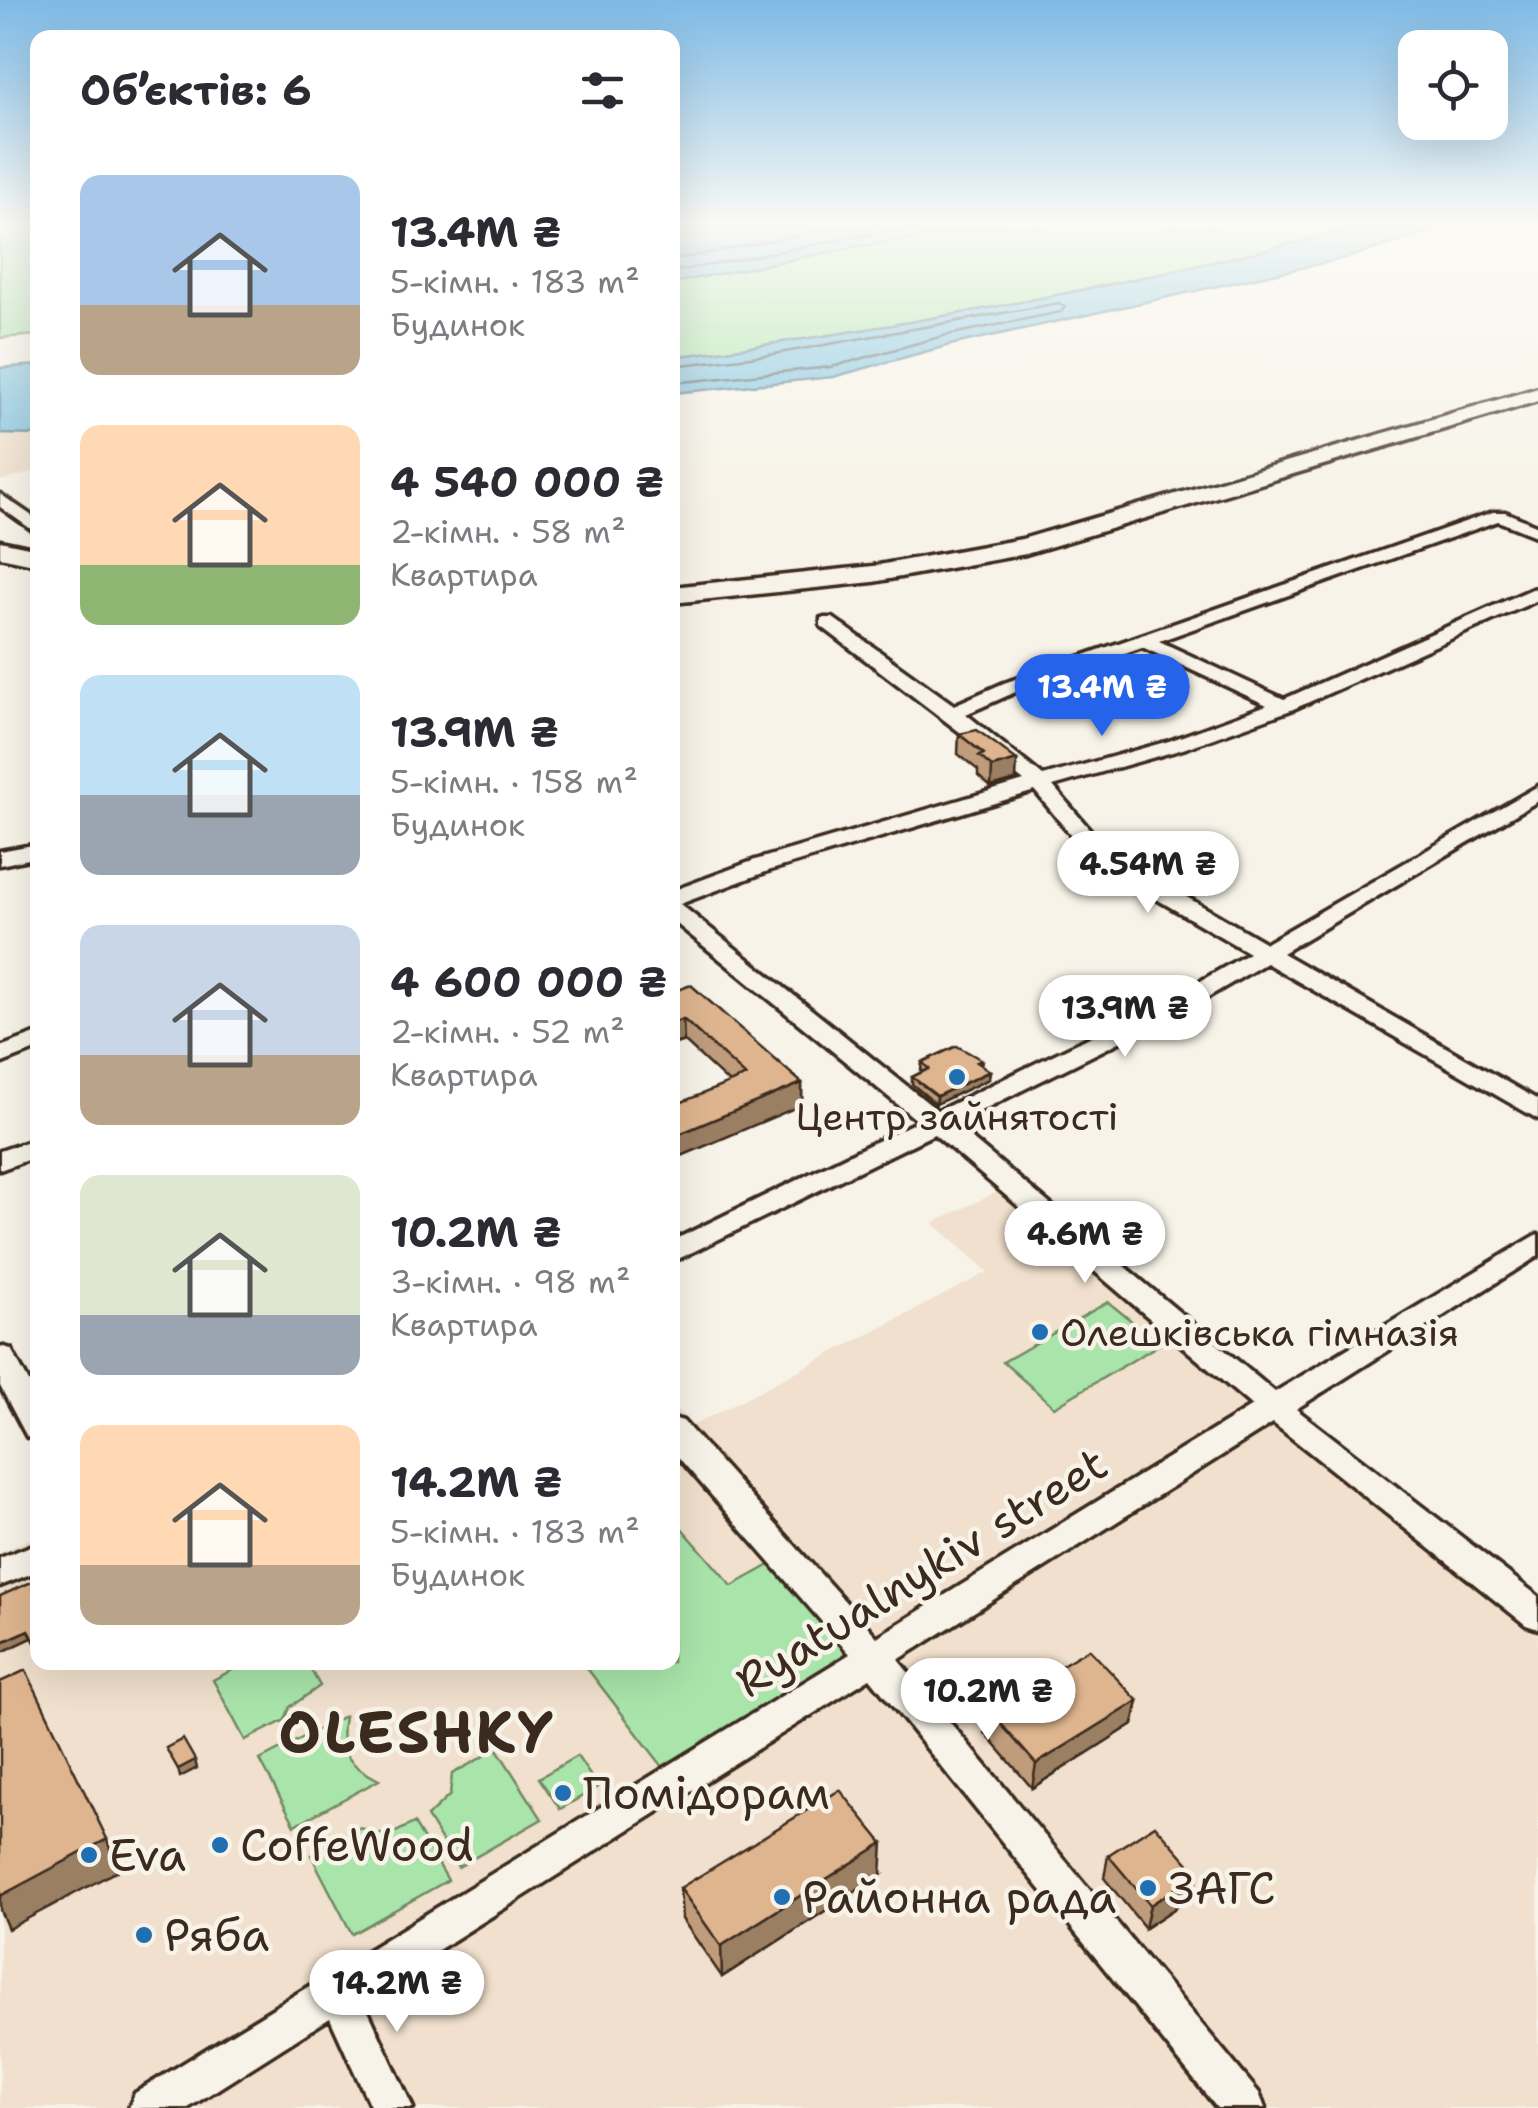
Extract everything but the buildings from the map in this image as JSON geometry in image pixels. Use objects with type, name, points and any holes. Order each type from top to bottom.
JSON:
[{"type":"highway","points":[[680,594],[873,574],[1026,546],[1538,392]]},
{"type":"highway","points":[[680,605],[865,587],[1010,560],[1538,406]]},
{"type":"highway","points":[[0,548],[30,555]]},
{"type":"highway","points":[[0,562],[30,568]]},
{"type":"street","points":[[0,499],[30,523]]},
{"type":"street","points":[[952,712],[1012,687],[1499,516],[1538,532]]},
{"type":"street","points":[[680,896],[763,865],[1176,745],[1284,706],[1538,593]]},
{"type":"street","points":[[827,622],[952,712],[1038,782],[1101,857],[1538,1112]]},
{"type":"street","points":[[1146,642],[1284,706]]},
{"type":"street","points":[[680,1248],[1187,999],[1266,956],[1536,790]]},
{"type":"street","points":[[0,858],[30,852]]},
{"type":"street","points":[[680,914],[936,1122],[1273,1407],[1538,1615]]},
{"type":"street","points":[[0,1056],[30,1043]]},
{"type":"street","points":[[0,1161],[30,1149]]},
{"type":"street","name":"Ryatualnykiv street","points":[[150,2108],[1538,1242]]},
{"type":"street","points":[[0,1357],[30,1414]]},
{"type":"street","points":[[680,1438],[874,1657],[1244,2108]]},
{"type":"street","points":[[0,1573],[30,1560]]},
{"type":"street","points":[[339,1992],[392,2108]]},
{"type":"shaded area","points":[[0,435],[30,436],[30,473],[0,481]]},
{"type":"shaded area","points":[[1024,1179],[1279,1393],[1538,1596],[1538,2108],[0,2108],[0,1553],[30,1538],[30,1670],[680,1670],[680,1413],[692,1426],[988,1272],[933,1223]]},
{"type":"green space","points":[[0,324],[30,324],[30,336],[0,338]]},
{"type":"green space","points":[[680,324],[891,324],[680,356]]},
{"type":"green space","points":[[1108,1302],[1160,1344],[1054,1407],[1003,1362]]},
{"type":"green space","points":[[680,1526],[732,1586],[777,1561],[856,1650],[663,1767],[588,1670],[680,1670]]},
{"type":"green space","points":[[232,1670],[311,1670],[320,1686],[290,1707],[285,1720],[245,1740],[213,1680]]},
{"type":"green space","points":[[344,1716],[342,1739],[347,1756],[379,1780],[295,1825],[260,1760]]},
{"type":"green space","points":[[497,1749],[542,1819],[458,1867],[427,1817],[450,1795],[452,1774]]},
{"type":"green space","points":[[577,1756],[598,1787],[560,1809],[539,1778]]},
{"type":"green space","points":[[414,1823],[448,1880],[352,1934],[311,1855],[360,1828],[388,1836]]},
{"type":"water","points":[[891,324],[1044,324],[833,377],[680,392],[680,356]]},
{"type":"water","points":[[30,366],[30,435],[0,434],[0,368]]},
{"type":"place","name":"Центр зайнятості","points":[[957,1077]]},
{"type":"place","name":"Олешківська гімназія","points":[[1040,1332]]},
{"type":"place","name":"Помідорам","points":[[563,1793]]},
{"type":"place","name":"CoffeWood","points":[[220,1845]]},
{"type":"place","name":"Eva","points":[[89,1855]]},
{"type":"place","name":"ЗАГС","points":[[1148,1888]]},
{"type":"place","name":"Районна рада","points":[[782,1897]]},
{"type":"place","name":"Ряба","points":[[144,1935]]},
{"type":"district","name":"OLESHKY","points":[[417,1732]]}]
